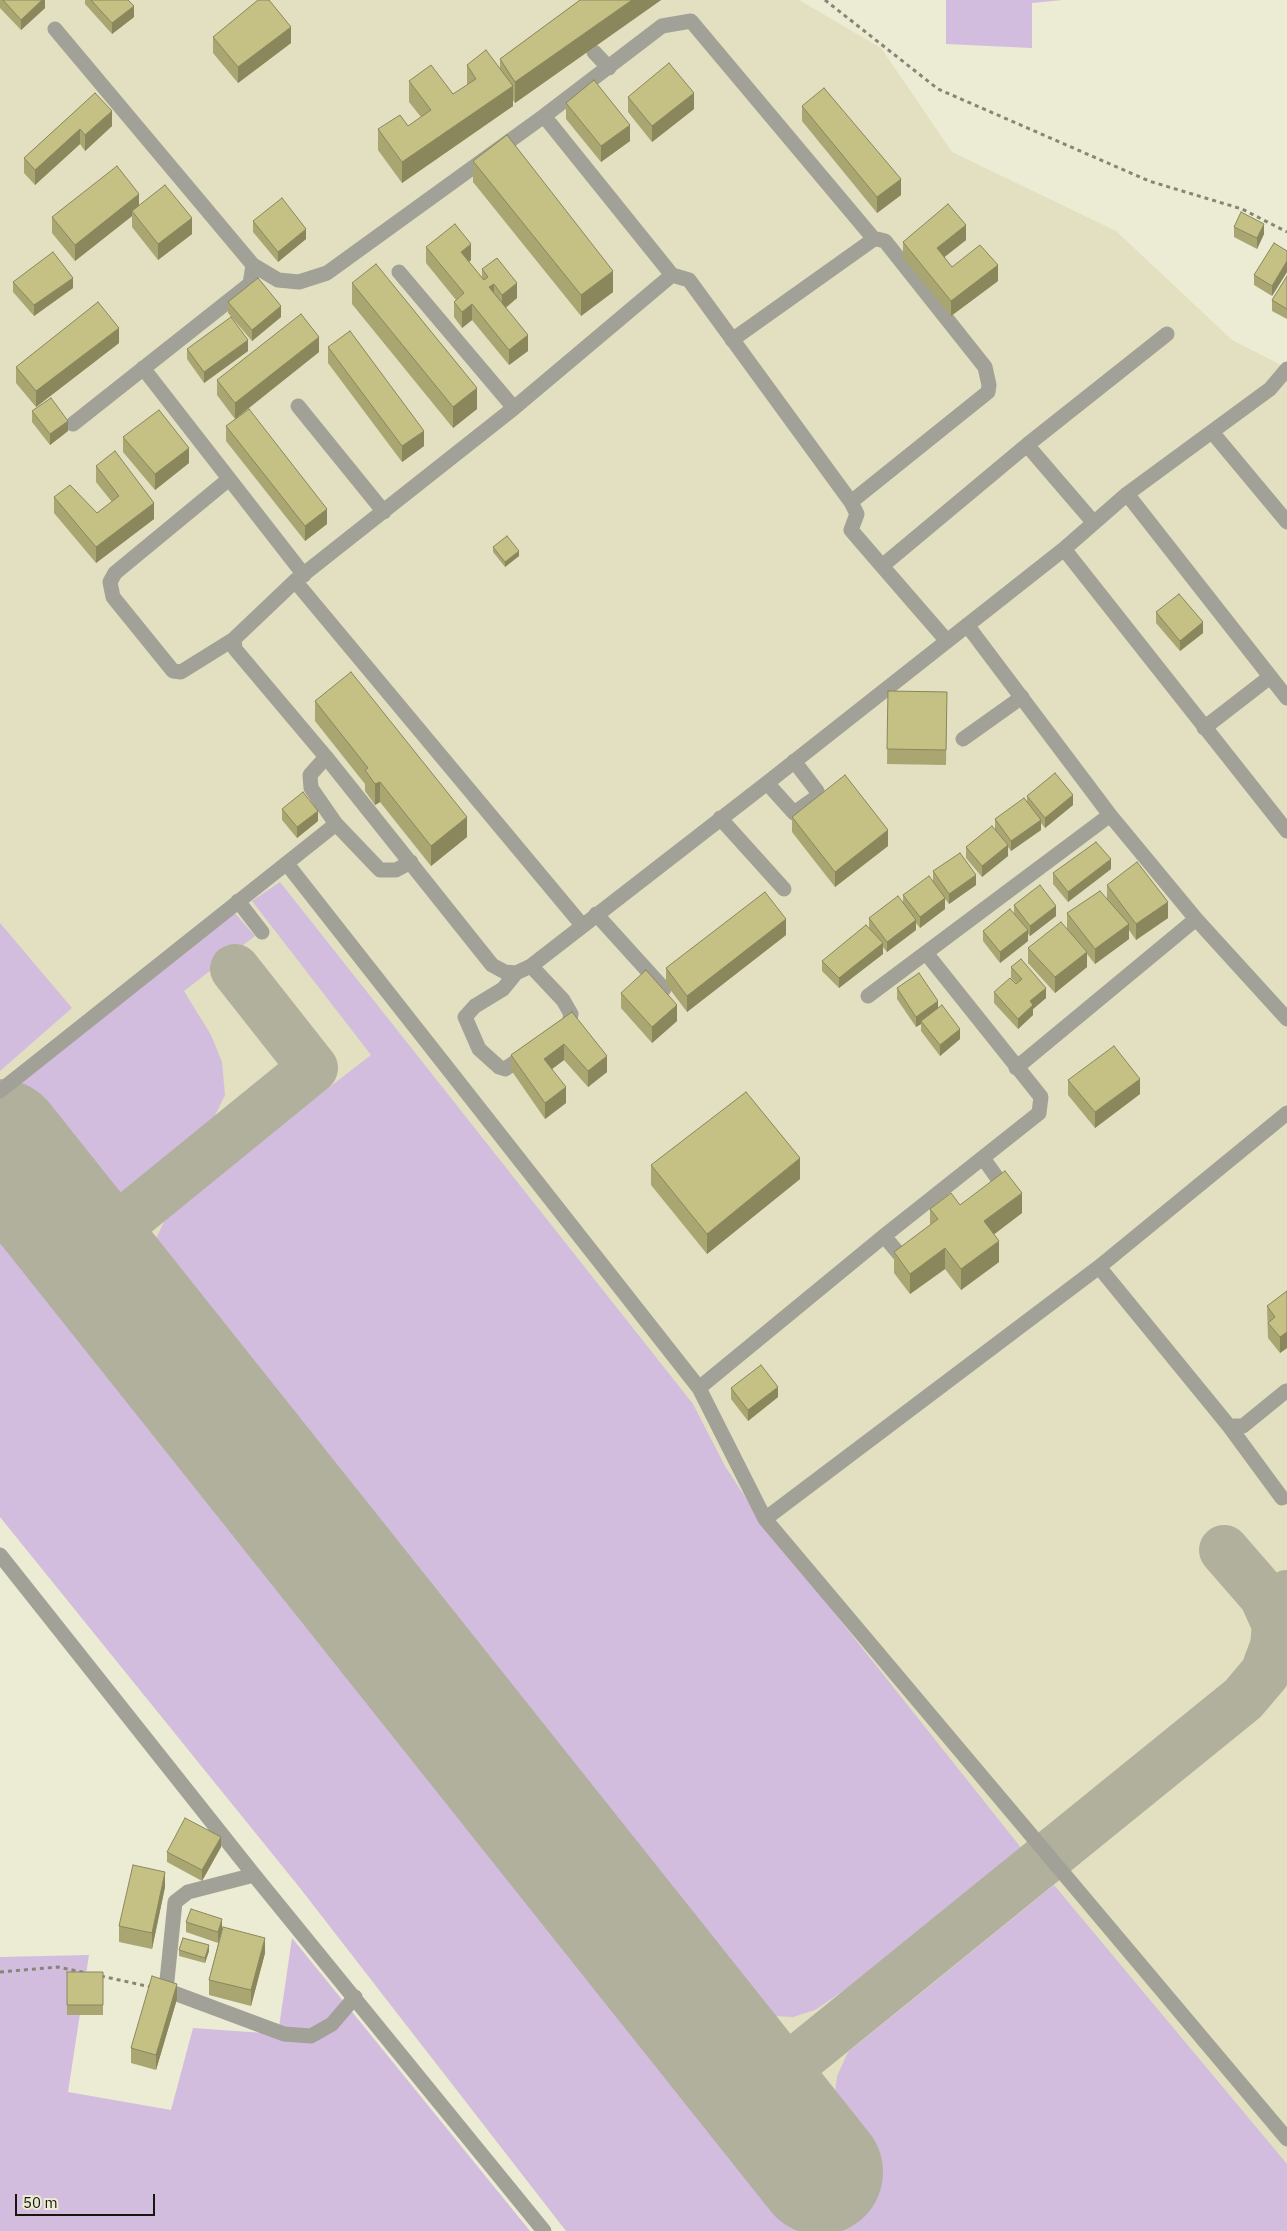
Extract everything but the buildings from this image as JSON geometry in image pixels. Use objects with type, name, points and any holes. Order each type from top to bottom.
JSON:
[{"type":"street","points":[[55,29],[253,265],[278,280],[299,282],[327,273],[544,116],[662,26],[691,21],[874,239],[885,241],[985,367],[989,385],[988,392],[851,502]]},
{"type":"street","points":[[594,52],[609,68]]},
{"type":"street","points":[[544,116],[672,275],[689,280],[851,502],[858,514],[851,530],[946,641]]},
{"type":"street","points":[[732,340],[874,239]]},
{"type":"street","points":[[73,424],[250,284],[253,265]]},
{"type":"street","points":[[400,272],[514,408]]},
{"type":"street","points":[[229,479],[115,573],[110,582],[113,597],[173,671],[181,672],[234,639],[299,578],[514,408],[672,275]]},
{"type":"street","points":[[882,566],[1027,445],[1167,334]]},
{"type":"street","points":[[142,368],[229,479],[299,578],[582,925]]},
{"type":"street","points":[[531,966],[563,1000],[571,1014],[569,1023],[505,1069],[499,1067],[479,1049],[465,1017],[475,1006],[503,989],[516,973],[531,966],[767,783],[1064,549],[1127,494],[1270,389],[1287,369]]},
{"type":"street","points":[[298,406],[384,512]]},
{"type":"street","points":[[1212,432],[1287,522]]},
{"type":"street","points":[[1027,445],[1094,523]]},
{"type":"street","points":[[1127,494],[1287,698]]},
{"type":"street","points":[[1064,549],[1287,831]]},
{"type":"street","points":[[967,625],[1110,815],[1196,919],[1287,1019]]},
{"type":"street","points":[[234,639],[235,649],[326,757],[492,965],[505,972],[516,973]]},
{"type":"street","points":[[1204,728],[1270,677]]},
{"type":"street","points":[[963,739],[1022,697]]},
{"type":"street","points":[[326,757],[310,775],[311,788],[336,824],[380,870],[396,870],[411,862]]},
{"type":"street","points":[[767,783],[794,813],[817,797],[817,791],[794,761]]},
{"type":"street","points":[[868,996],[1110,815]]},
{"type":"street","points":[[720,818],[784,889]]},
{"type":"street","points":[[0,1091],[336,824]]},
{"type":"street","points":[[286,864],[699,1388],[765,1519],[1287,2139]]},
{"type":"street","points":[[238,901],[262,932]]},
{"type":"street","points":[[596,914],[664,989]]},
{"type":"street","points":[[1016,1068],[1196,919]]},
{"type":"street","points":[[699,1388],[884,1236],[1039,1113],[1040,1097],[926,953]]},
{"type":"street","points":[[765,1519],[1099,1267],[1287,1113]]},
{"type":"street","points":[[977,1204],[998,1188],[998,1179],[984,1158]]},
{"type":"street","points":[[884,1236],[900,1255],[906,1256],[927,1240]]},
{"type":"street","points":[[1099,1267],[1229,1426],[1282,1498]]},
{"type":"street","points":[[1229,1426],[1243,1426],[1286,1392]]},
{"type":"street","points":[[0,1555],[254,1875],[544,2231]]},
{"type":"street","points":[[254,1875],[188,1892],[175,1902],[166,1990],[284,2034],[311,2036],[332,2024],[355,1997]]},
{"type":"path","points":[[825,0],[938,89],[1148,181],[1242,209],[1287,232]]},
{"type":"path","points":[[0,1972],[58,1966],[166,1990]]},
{"type":"shaded area","points":[[0,0],[799,0],[881,48],[952,152],[1116,231],[1232,340],[1287,368],[1287,2231],[566,2231],[300,1888],[0,1517]]},
{"type":"shaded area","points":[[946,0],[1063,0],[1032,3],[1032,48],[946,44]]},
{"type":"shaded area","points":[[280,882],[693,1404],[725,1466],[758,1517],[1022,1849],[846,1989],[815,2010],[793,2017],[773,2016],[748,2007],[714,1966],[665,1946],[153,1296],[149,1266],[154,1243],[169,1211],[371,1055],[252,901]]},
{"type":"shaded area","points":[[233,911],[255,936],[184,991],[211,1035],[222,1062],[225,1095],[206,1134],[166,1168],[121,1193],[105,1196],[60,1180],[0,1105],[0,1094]]},
{"type":"shaded area","points":[[0,923],[72,1008],[0,1071]]},
{"type":"shaded area","points":[[0,1182],[630,1972],[643,2021],[780,2204],[859,2141],[838,2115],[835,2093],[837,2076],[848,2052],[1054,1885],[1287,2164],[1287,2231],[566,2231],[300,1888],[0,1517]]},
{"type":"shaded area","points":[[292,1938],[530,2231],[0,2231],[0,1957],[89,1955],[68,2092],[171,2110],[193,2028],[278,2034]]},
{"type":"taxiway","points":[[87,1252],[313,1068],[235,969]]},
{"type":"taxiway","points":[[1224,1550],[1264,1596],[1277,1625]]},
{"type":"taxiway","points":[[757,2093],[1243,1699],[1265,1673],[1275,1646],[1277,1625],[1287,1595]]},
{"type":"runway","points":[[0,1142],[820,2172]]}]
